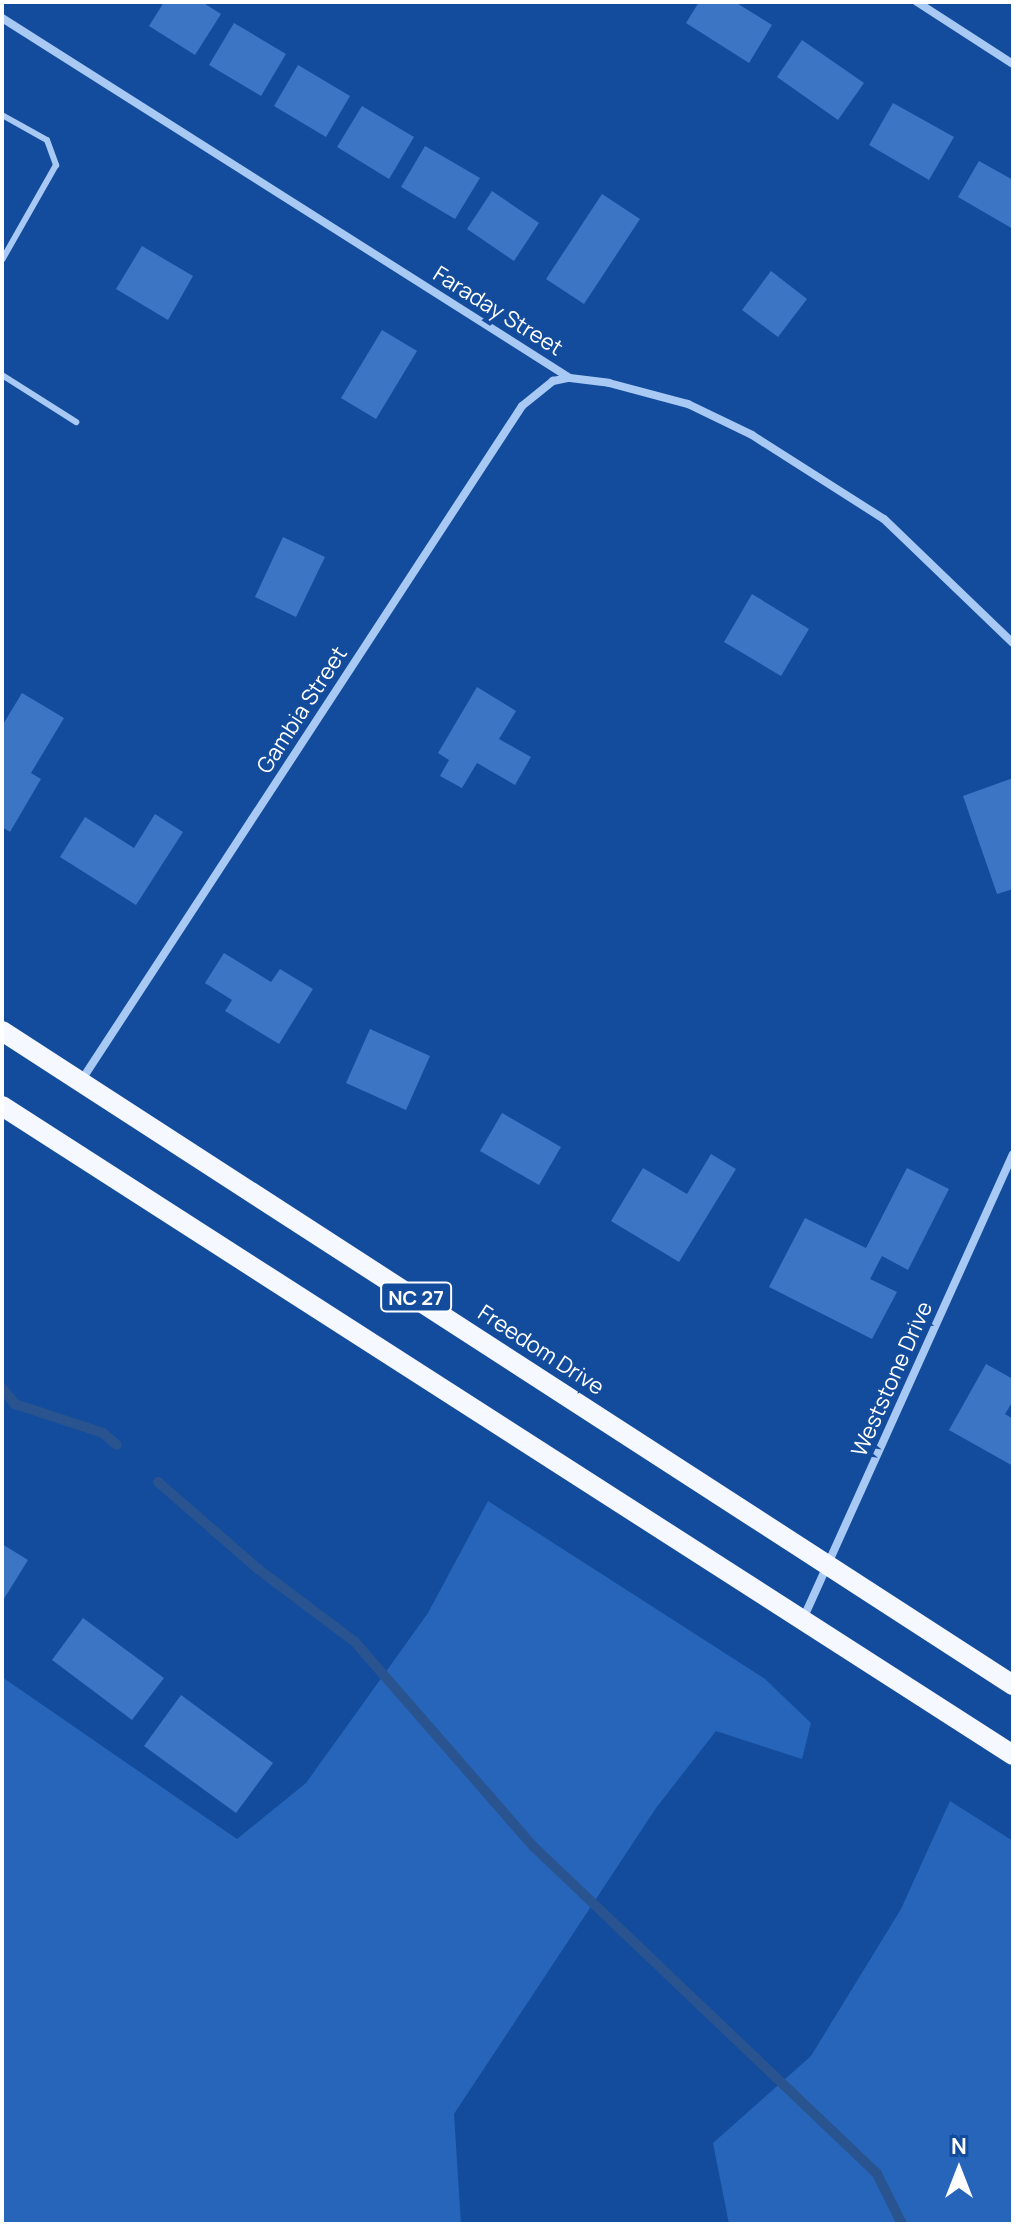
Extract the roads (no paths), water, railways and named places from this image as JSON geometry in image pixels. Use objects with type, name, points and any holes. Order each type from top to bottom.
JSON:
[{"type":"main road","name":"Freedom Drive","points":[[2,1031],[1013,1685]]},
{"type":"main road","name":"NC 27","points":[[2,1106],[1013,1755]]},
{"type":"street","points":[[917,2],[1013,64]]},
{"type":"street","name":"Faraday Street","points":[[2,18],[570,378],[609,383],[688,404],[752,435],[884,519],[1013,643]]},
{"type":"street","name":"Gambia Street","points":[[81,1082],[522,406],[553,381],[570,378]]},
{"type":"street","name":"Weststone Drive","points":[[803,1619],[1013,1154]]},
{"type":"lane","points":[[2,115],[47,140],[56,165],[2,260]]},
{"type":"lane","points":[[2,375],[76,422]]},
{"type":"waterway","points":[[2,1388],[15,1404],[103,1433],[117,1445]]},
{"type":"waterway","points":[[158,1482],[258,1569],[355,1642],[534,1847],[877,2174],[902,2224]]}]
